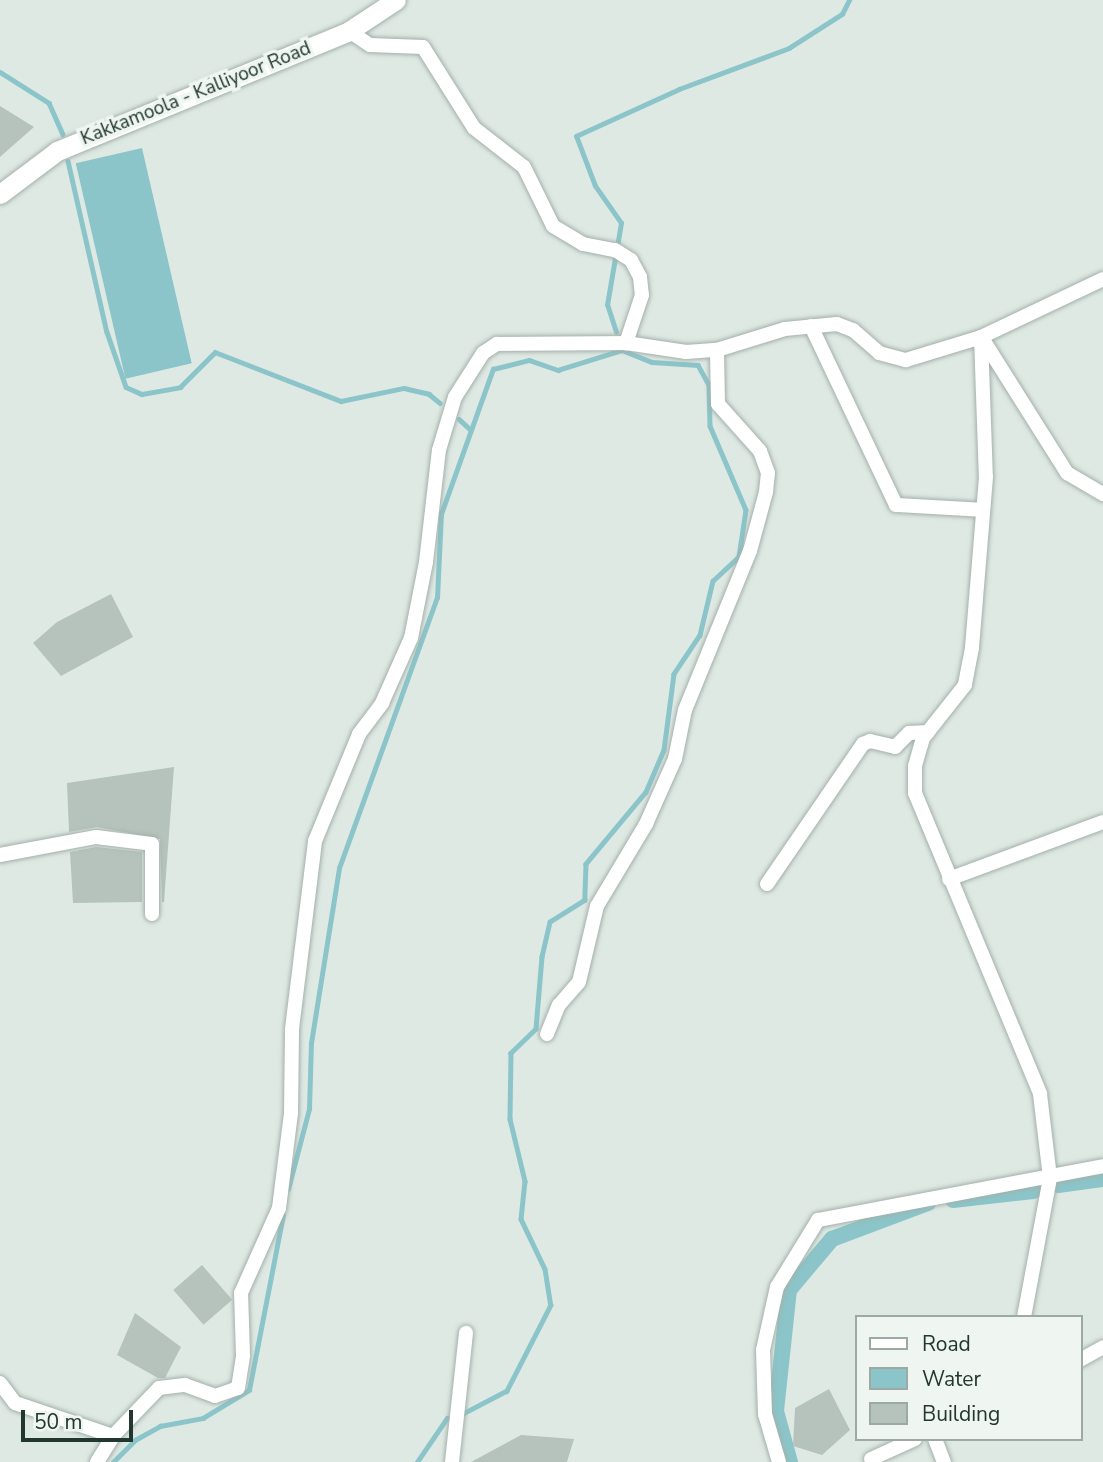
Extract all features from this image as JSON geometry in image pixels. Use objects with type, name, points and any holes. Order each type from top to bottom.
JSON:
[{"type":"main road","name":"Kakkamoola - Kalliyoor Road","points":[[0,194],[57,151],[349,31],[390,1]]},
{"type":"street","points":[[349,31],[370,45],[423,47],[474,128],[524,167],[553,226],[583,244],[615,250],[631,260],[640,277],[642,295],[626,344]]},
{"type":"street","points":[[97,1462],[113,1436],[159,1388],[185,1385],[215,1396],[238,1388],[243,1355],[241,1293],[279,1208],[291,1113],[293,1016],[315,841],[359,734],[382,704],[411,638],[426,562],[439,450],[455,397],[482,353],[497,344],[626,344],[686,352],[717,350],[785,329],[837,324],[853,330],[893,360],[906,360],[981,337],[1103,279]]},
{"type":"street","points":[[811,326],[897,505],[982,510]]},
{"type":"street","points":[[981,337],[1067,473],[1103,494]]},
{"type":"street","points":[[981,337],[986,477],[972,648],[965,685],[928,732],[915,766],[915,793],[1040,1094],[1050,1178],[1024,1315]]},
{"type":"street","points":[[547,1034],[559,1005],[579,982],[597,906],[646,824],[675,759],[685,710],[750,551],[766,492],[768,473],[760,451],[718,404],[717,350]]},
{"type":"street","points":[[767,884],[863,744],[870,741],[895,747],[909,733],[928,732]]},
{"type":"street","points":[[949,878],[1103,822]]},
{"type":"street","points":[[0,855],[96,837],[152,844],[152,914]]},
{"type":"street","points":[[779,1462],[765,1415],[763,1350],[777,1287],[818,1220],[1103,1166]]},
{"type":"street","points":[[452,1462],[466,1333]]},
{"type":"street","points":[[1082,1359],[1103,1347]]},
{"type":"street","points":[[0,1383],[15,1403],[113,1436]]},
{"type":"street","points":[[871,1459],[911,1441]]},
{"type":"street","points":[[935,1441],[944,1462]]},
{"type":"water","points":[[142,148],[192,363],[125,379],[76,163]]},
{"type":"building","points":[[0,106],[34,127],[0,157]]},
{"type":"building","points":[[111,594],[133,637],[61,676],[33,643],[57,622]]},
{"type":"building","points":[[174,767],[162,902],[160,839],[97,827],[69,832],[67,783]]},
{"type":"building","points":[[96,847],[142,852],[142,902],[73,903],[70,852]]},
{"type":"building","points":[[202,1265],[232,1300],[203,1325],[173,1290]]},
{"type":"building","points":[[135,1313],[181,1347],[165,1378],[158,1378],[117,1355]]},
{"type":"building","points":[[829,1389],[850,1430],[822,1455],[793,1446],[795,1408]]},
{"type":"building","points":[[521,1435],[574,1439],[567,1462],[471,1462]]},
{"type":"waterway","points":[[616,332],[607,305],[621,223],[595,186],[576,136],[679,89],[789,48],[842,14],[849,0]]},
{"type":"waterway","points":[[0,72],[49,103],[63,134]]},
{"type":"waterway","points":[[68,161],[107,332],[126,387],[142,394],[180,387],[215,352],[341,401],[404,388],[429,394],[440,403]]},
{"type":"waterway","points":[[288,1189],[309,1109],[311,1043],[339,868],[437,598],[441,514],[493,369],[529,360],[558,370],[622,350],[652,362],[698,365],[709,385],[710,426],[746,510],[739,557],[713,581],[700,635],[674,674],[664,750],[646,792],[586,864],[585,900],[550,922],[542,957],[536,1029],[511,1053],[510,1119],[525,1181],[521,1219],[545,1269],[551,1305],[507,1391],[461,1415]]},
{"type":"waterway","points":[[459,419],[471,430]]},
{"type":"waterway","points":[[1058,1185],[1103,1179]]},
{"type":"waterway","points":[[953,1200],[1034,1191]]},
{"type":"waterway","points":[[790,1462],[776,1411],[789,1290],[832,1239],[928,1203]]},
{"type":"waterway","points":[[113,1462],[135,1440],[160,1426],[203,1418],[249,1390],[283,1215]]},
{"type":"waterway","points":[[417,1462],[447,1418],[453,1417]]}]
